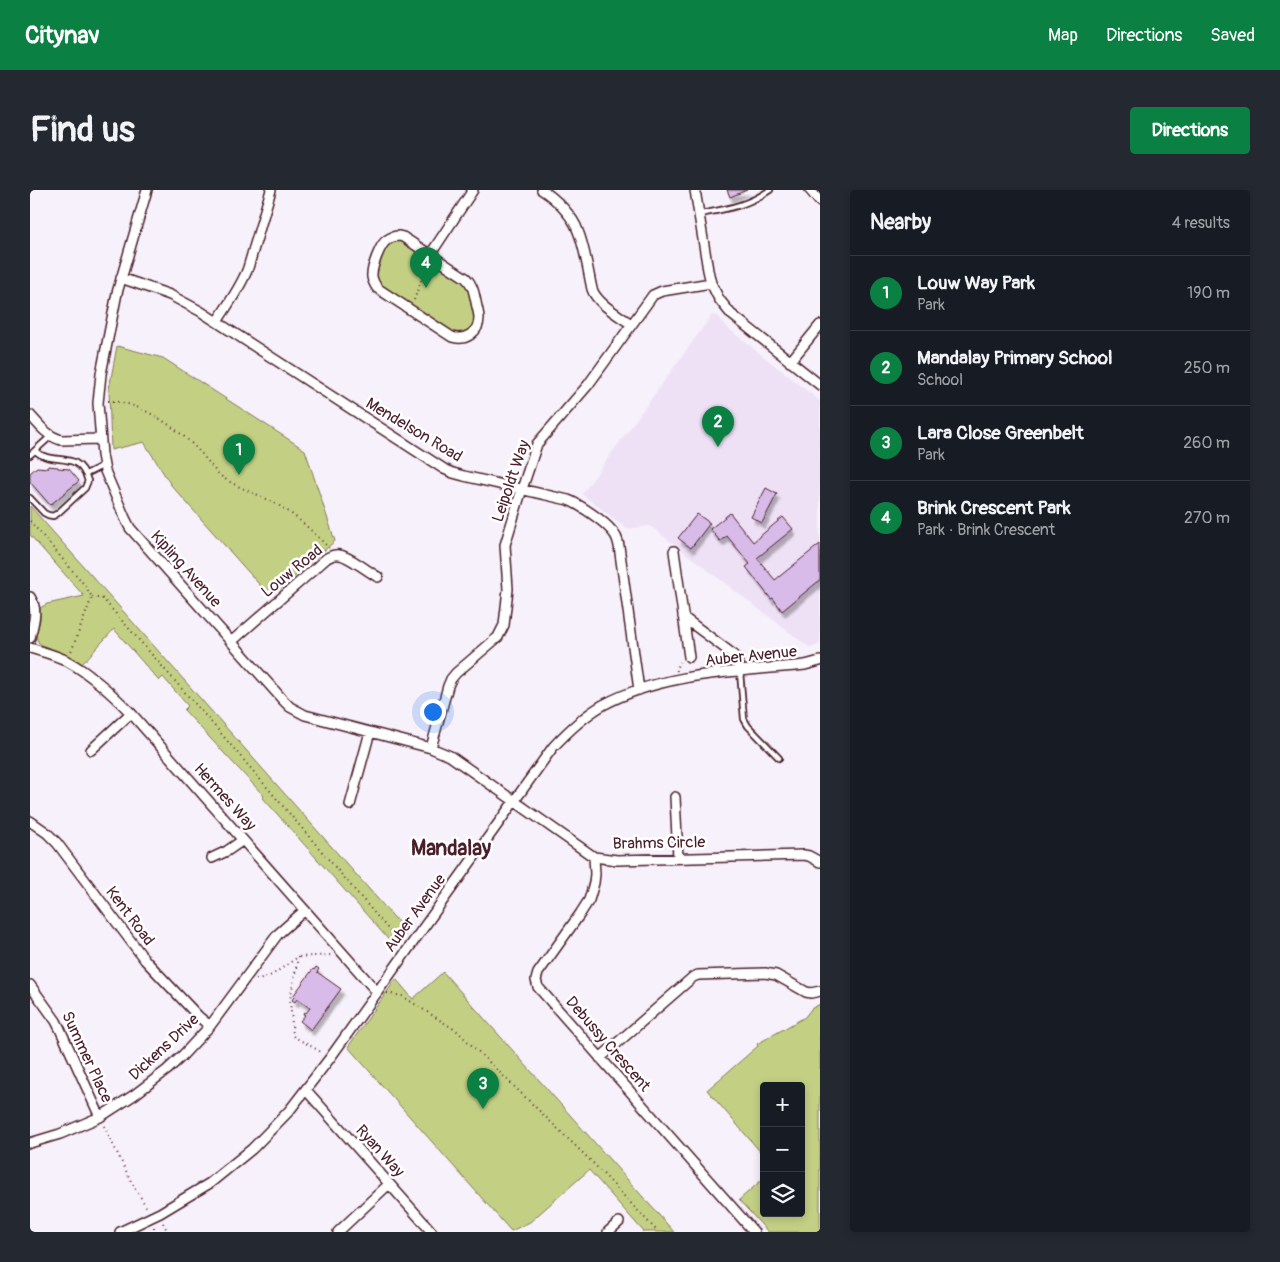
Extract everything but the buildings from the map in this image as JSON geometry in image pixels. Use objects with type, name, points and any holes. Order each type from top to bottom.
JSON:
[{"type":"street","name":"Kipling Avenue","points":[[147,190],[117,293],[101,374],[98,403],[104,465],[112,489],[130,528],[290,708],[305,715],[432,748],[458,761],[514,801]]},
{"type":"street","points":[[217,322],[244,278],[271,190]]},
{"type":"street","points":[[430,255],[473,190]]},
{"type":"street","points":[[542,190],[560,204],[576,227],[595,296],[600,302],[631,324]]},
{"type":"street","points":[[695,190],[708,270],[711,283],[719,299],[731,314],[820,385]]},
{"type":"street","points":[[810,190],[820,202]]},
{"type":"street","points":[[391,237],[403,237],[430,255],[466,278],[470,283],[479,315],[478,326],[472,334],[462,338],[452,337],[381,292],[374,284],[372,274],[381,247],[391,237]]},
{"type":"street","name":"Mendelson Road","points":[[121,278],[181,300],[444,469],[453,473],[576,503],[608,526],[616,536],[619,546],[639,690]]},
{"type":"street","name":"Leipoldt Way","points":[[432,748],[451,679],[498,637],[504,625],[508,590],[505,545],[538,444],[588,385],[631,324],[656,293],[711,283]]},
{"type":"street","points":[[790,362],[820,325]]},
{"type":"street","points":[[30,415],[44,431],[61,440],[100,439]]},
{"type":"street","points":[[674,551],[688,656]]},
{"type":"street","name":"Louw Road","points":[[231,642],[327,558],[336,554],[344,556],[378,577]]},
{"type":"street","points":[[30,597],[35,610],[30,638]]},
{"type":"street","points":[[683,617],[734,655],[740,672]]},
{"type":"street","name":"Hermes Way","points":[[30,648],[55,655],[67,661],[104,688],[131,713],[377,992]]},
{"type":"street","name":"Auber Avenue","points":[[120,1232],[174,1206],[210,1183],[252,1149],[271,1130],[306,1090],[330,1058],[553,747],[575,724],[602,705],[663,682],[691,677],[805,665],[820,661]]},
{"type":"street","points":[[91,750],[131,713]]},
{"type":"street","points":[[350,805],[370,732]]},
{"type":"street","points":[[675,797],[678,858]]},
{"type":"street","name":"Brahms Circle","points":[[514,801],[594,857],[617,860],[804,855],[820,862]]},
{"type":"street","name":"Kent Road","points":[[30,821],[57,843],[145,960],[199,1017],[210,1026]]},
{"type":"street","points":[[212,858],[243,840]]},
{"type":"street","name":"Debussy Crescent","points":[[594,857],[594,883],[589,900],[539,970],[536,980],[540,990],[754,1232]]},
{"type":"street","name":"Dickens Drive","points":[[30,1143],[101,1120],[167,1070],[210,1026],[278,934],[305,910]]},
{"type":"street","points":[[600,1058],[693,977],[765,973],[776,975],[806,992],[820,991]]},
{"type":"street","name":"Summer Place","points":[[30,985],[40,997],[60,1029],[101,1120]]},
{"type":"street","points":[[30,1003],[40,997]]},
{"type":"street","name":"Ryan Way","points":[[306,1090],[432,1232]]},
{"type":"street","points":[[338,1232],[389,1184]]},
{"type":"street","points":[[608,1232],[619,1222]]},
{"type":"lane","points":[[700,214],[734,208],[756,199],[770,190]]},
{"type":"lane","points":[[30,455],[51,436]]},
{"type":"lane","points":[[30,498],[44,513],[53,516],[85,488],[88,481],[86,474],[71,460],[47,458],[35,451]]},
{"type":"lane","points":[[86,474],[104,465]]},
{"type":"lane","points":[[740,672],[745,722],[779,758]]},
{"type":"path","points":[[410,310],[430,255]]},
{"type":"path","points":[[98,403],[123,403],[145,412],[170,426],[198,450],[224,478],[282,508],[306,526],[336,554]]},
{"type":"path","points":[[30,521],[83,583],[92,597],[103,599],[407,951]]},
{"type":"path","points":[[67,661],[92,597]]},
{"type":"path","points":[[678,679],[676,668],[688,656]]},
{"type":"path","points":[[248,974],[259,980],[272,975],[298,957],[344,954]]},
{"type":"path","points":[[298,957],[290,1000],[293,1036],[330,1058]]},
{"type":"path","points":[[377,992],[402,996],[457,1031],[592,1162],[658,1232]]},
{"type":"path","points":[[101,1120],[147,1209]]},
{"type":"path","points":[[162,1222],[168,1232]]},
{"type":"shaded area","points":[[712,315],[718,316],[730,330],[820,401],[820,644],[810,648],[650,526],[627,529],[582,494]]},
{"type":"green space","points":[[395,241],[402,242],[465,283],[468,287],[474,318],[470,330],[464,333],[455,333],[380,284],[376,272],[384,249]]},
{"type":"green space","points":[[117,346],[163,358],[305,450],[335,541],[278,591],[273,586],[266,592],[171,485],[144,442],[111,450],[109,389]]},
{"type":"green space","points":[[30,506],[407,932],[396,948],[263,798],[264,796],[184,710],[188,706],[163,677],[159,681],[114,629],[82,664],[38,642],[36,635],[40,620],[40,608],[47,604],[84,596],[30,535]]},
{"type":"green space","points":[[443,972],[674,1232],[644,1232],[589,1170],[530,1222],[511,1231],[348,1047],[396,979],[413,999]]},
{"type":"green space","points":[[820,1004],[820,1232],[768,1232],[739,1200],[760,1182],[760,1217],[805,1217],[805,1082],[760,1082],[760,1151],[707,1090],[758,1046],[757,1044],[805,1017],[811,1009]]},
{"type":"place","name":"Brink Crescent Park","points":[[426,288]]},
{"type":"place","name":"Mandalay Primary School","points":[[718,447]]},
{"type":"place","name":"Louw Way Park","points":[[239,475]]},
{"type":"place","name":"Lara Close Greenbelt","points":[[483,1109]]},
{"type":"district","name":"Mandalay","points":[[451,848]]}]
